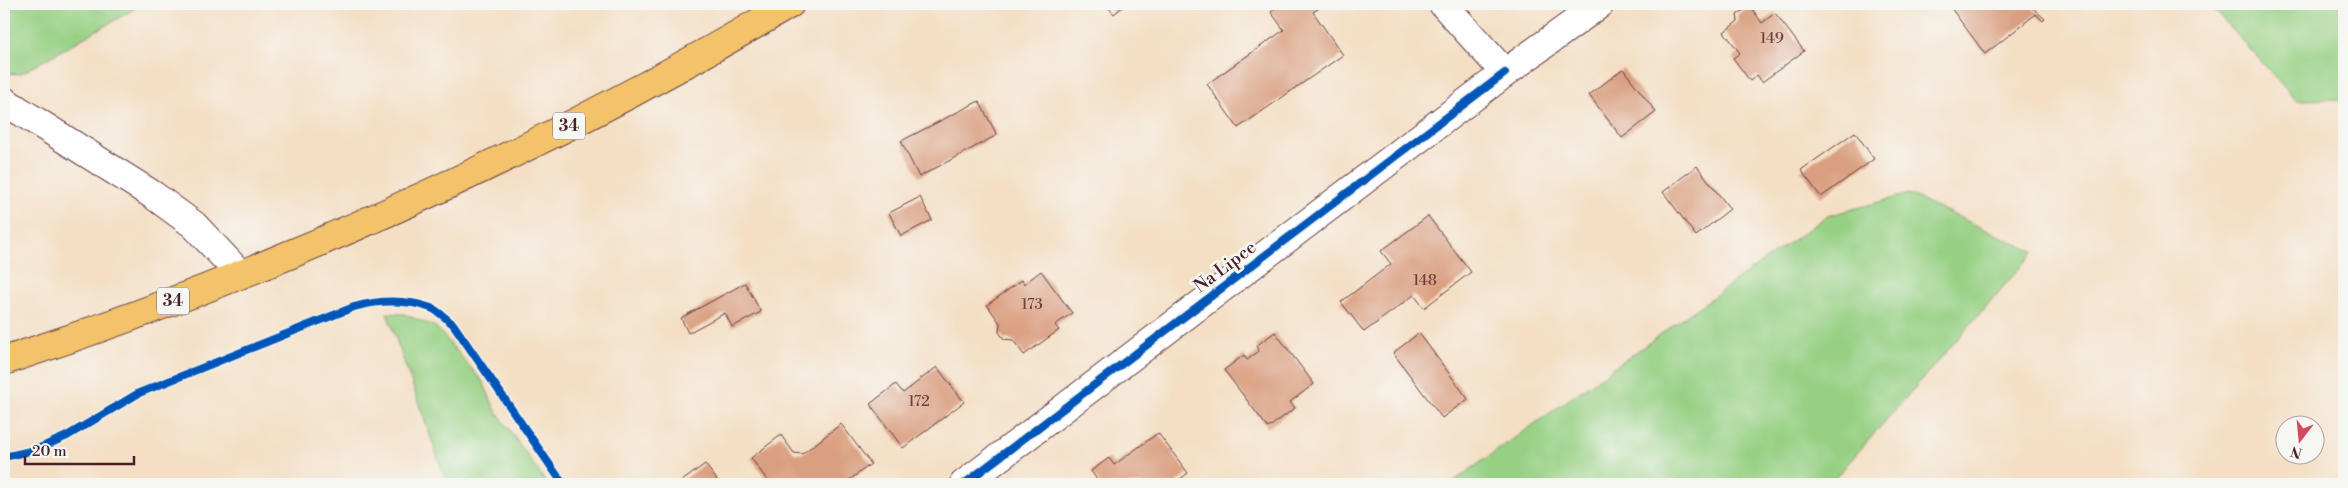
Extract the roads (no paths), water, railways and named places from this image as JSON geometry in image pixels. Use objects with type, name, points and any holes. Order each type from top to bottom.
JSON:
[{"type":"main road","name":"34","points":[[4,361],[118,322],[240,274],[457,182],[577,122],[790,4]]},
{"type":"street","points":[[1443,4],[1505,73]]},
{"type":"street","name":"Na Lipce","points":[[964,484],[1505,73],[1600,4]]},
{"type":"street","points":[[4,101],[153,195],[194,225],[240,274]]}]
